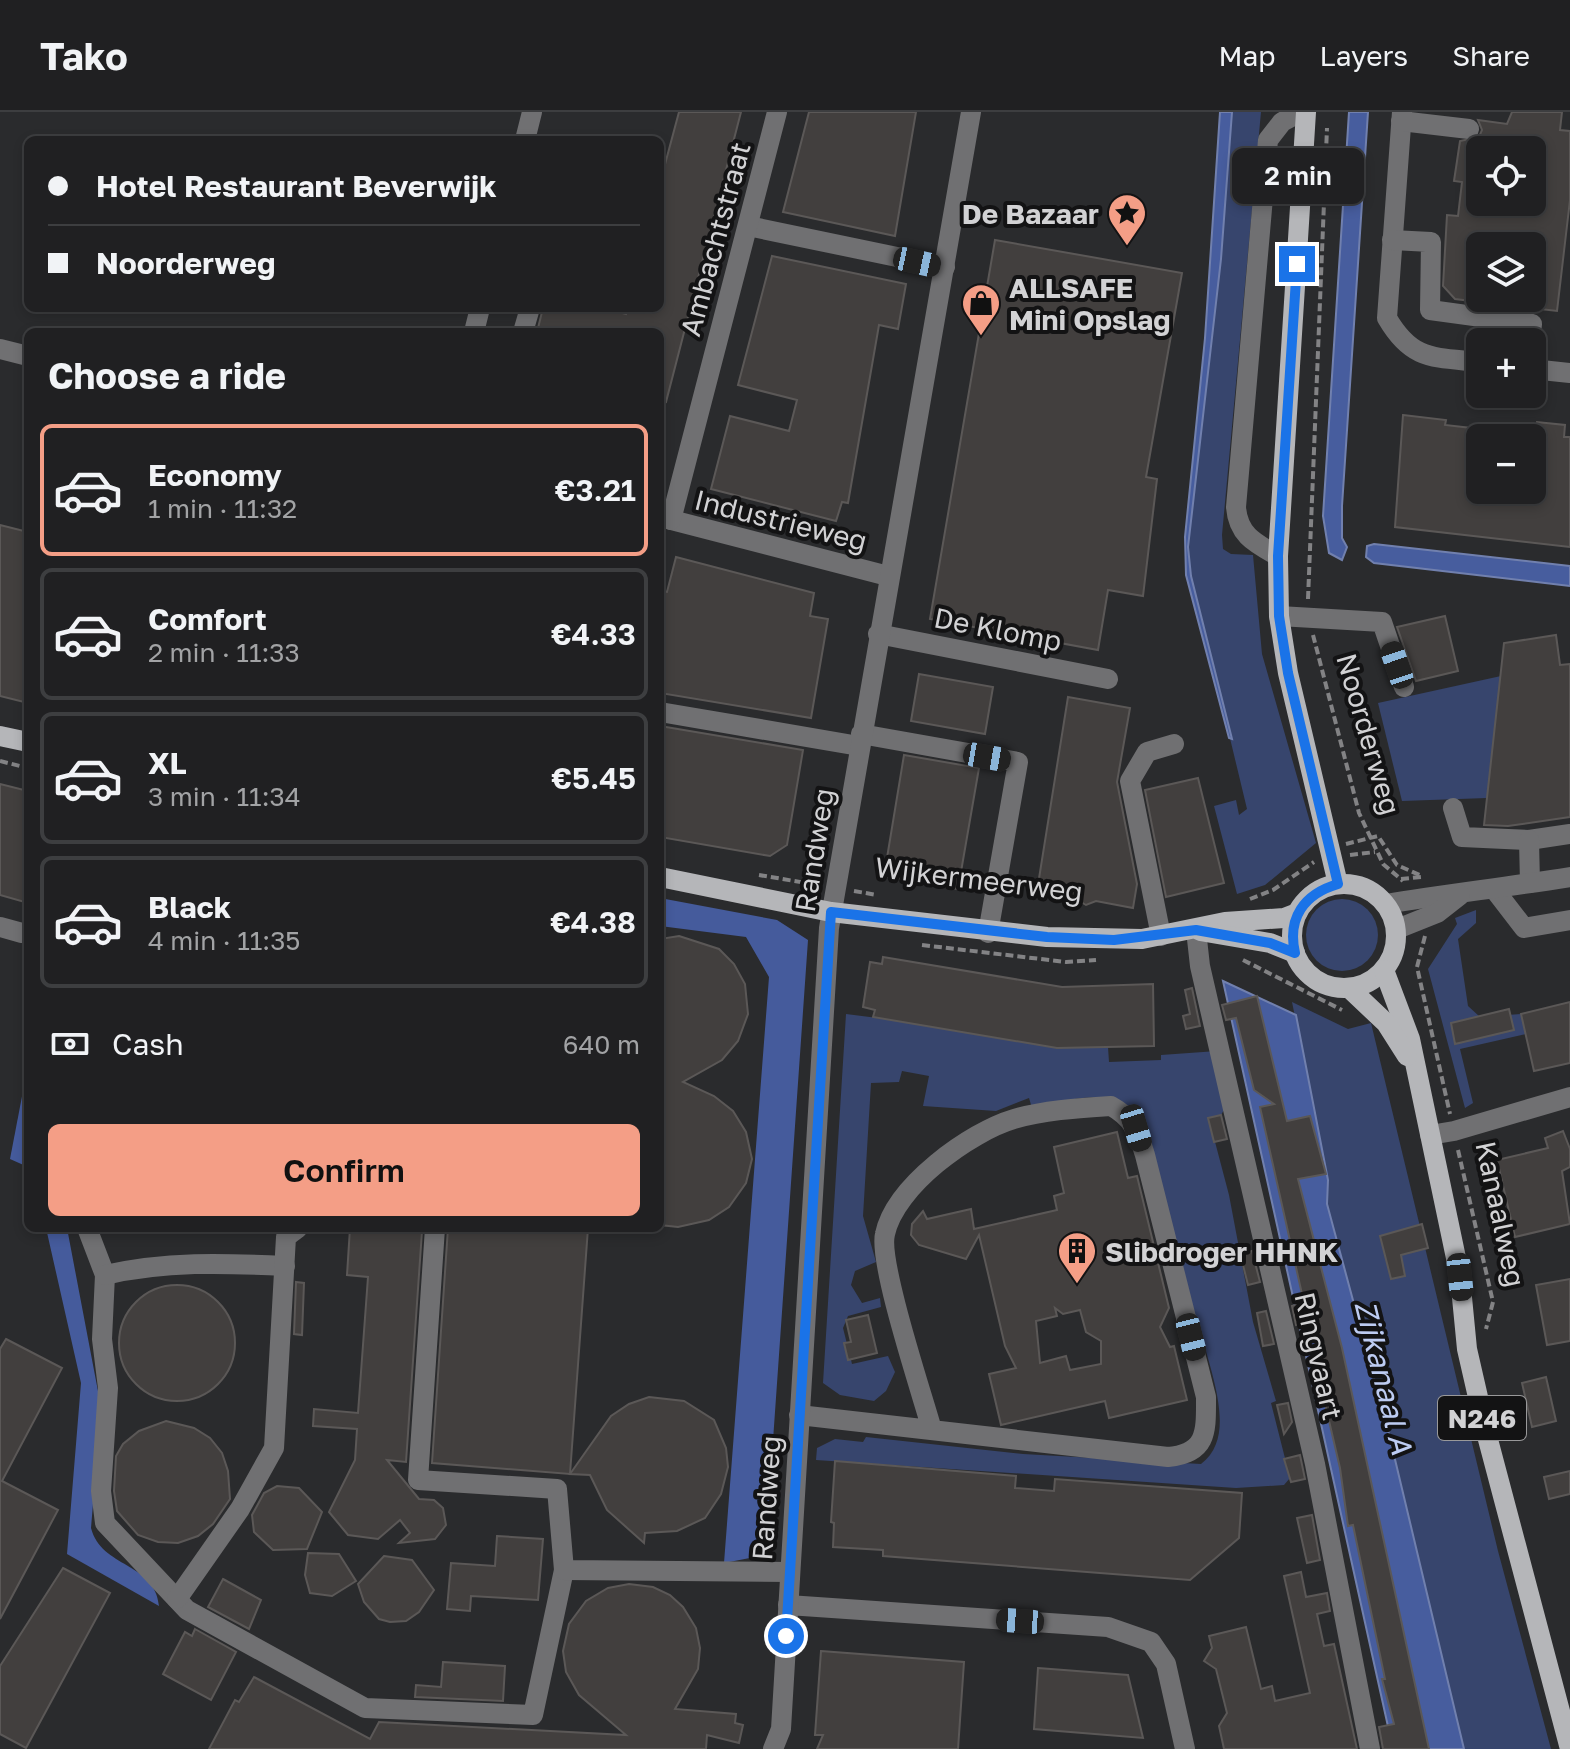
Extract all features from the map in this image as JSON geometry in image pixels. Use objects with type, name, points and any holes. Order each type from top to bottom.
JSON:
[{"type":"main road","points":[[1304,112],[1278,556],[1279,616],[1288,673],[1338,884]]},
{"type":"main road","points":[[0,736],[24,741]]},
{"type":"main road","name":"Wijkermeerweg","points":[[664,878],[831,912],[988,933],[1114,940],[1161,936],[1225,922],[1284,918],[1297,913]]},
{"type":"main road","points":[[1295,953],[1292,940],[1297,913],[1314,894],[1338,884],[1365,887],[1386,904],[1397,929],[1395,951],[1384,970],[1374,979],[1349,988]]},
{"type":"main road","name":"Wijkermeerweg","points":[[1196,930],[1270,943],[1295,953]]},
{"type":"main road","name":"N246","points":[[1295,953],[1310,976],[1322,983],[1349,988]]},
{"type":"main road","name":"Kanaalweg","points":[[1384,970],[1410,1039],[1460,1277],[1467,1349],[1570,1749]]},
{"type":"main road","name":"Kanaalweg","points":[[1349,988],[1386,1023],[1419,1082]]},
{"type":"street","points":[[526,136],[532,112]]},
{"type":"street","name":"Ambachtstraat","points":[[665,519],[777,112]]},
{"type":"street","name":"Randweg","points":[[773,1749],[781,1729],[831,912],[971,112]]},
{"type":"street","points":[[1278,556],[1246,536],[1237,524],[1236,507],[1268,140],[1282,122],[1304,112]]},
{"type":"street","points":[[1466,360],[1420,355],[1400,341],[1387,318],[1402,116],[1469,129]]},
{"type":"street","points":[[748,226],[945,267]]},
{"type":"street","points":[[1392,240],[1431,242],[1430,310],[1532,324],[1532,328]]},
{"type":"street","points":[[0,349],[24,355]]},
{"type":"street","points":[[1546,370],[1570,373]]},
{"type":"street","name":"Industrieweg","points":[[665,519],[888,576]]},
{"type":"street","points":[[1279,616],[1382,622],[1404,687]]},
{"type":"street","name":"De Klomp","points":[[878,634],[1108,679]]},
{"type":"street","points":[[664,713],[1018,762],[988,933]]},
{"type":"street","points":[[1161,936],[1130,781],[1147,752],[1174,744]]},
{"type":"street","points":[[1453,808],[1462,837],[1529,840],[1570,834]]},
{"type":"street","points":[[1529,840],[1530,883]]},
{"type":"street","points":[[1386,904],[1430,895],[1460,895],[1570,877]]},
{"type":"street","points":[[1494,889],[1524,928],[1570,920]]},
{"type":"street","points":[[1397,929],[1422,920],[1460,895]]},
{"type":"street","points":[[0,927],[22,933]]},
{"type":"street","name":"Ringvaart","points":[[1196,930],[1200,966],[1315,1464],[1370,1749]]},
{"type":"street","points":[[1430,1135],[1454,1131],[1570,1097]]},
{"type":"street","points":[[799,1415],[1168,1457],[1187,1455],[1206,1432],[1206,1397],[1145,1155],[1136,1128],[1125,1114],[1111,1106],[1015,1118],[983,1132],[927,1173],[900,1200],[884,1235],[888,1268],[932,1430]]},
{"type":"street","points":[[89,1232],[105,1275],[102,1339],[108,1388],[101,1491],[105,1523],[187,1610],[365,1708],[533,1715],[564,1570],[557,1489],[418,1480],[435,1232]]},
{"type":"street","points":[[177,1599],[240,1509],[274,1448],[286,1237],[293,1232]]},
{"type":"street","points":[[105,1275],[138,1267],[214,1262],[285,1266]]},
{"type":"street","points":[[564,1570],[790,1572]]},
{"type":"street","points":[[788,1605],[1108,1627],[1151,1642],[1166,1664],[1185,1749]]},
{"type":"path","name":"Noorderweg","points":[[1327,128],[1306,590],[1346,770],[1375,852],[1391,874],[1401,879]]},
{"type":"path","points":[[0,761],[24,767]]},
{"type":"path","points":[[1241,901],[1273,890],[1332,851],[1378,836],[1397,865],[1424,877],[1430,895]]},
{"type":"path","points":[[1309,864],[1316,849],[1375,852]]},
{"type":"path","name":"Wijkermeerweg","points":[[748,873],[882,896]]},
{"type":"path","name":"Kanaalweg","points":[[1422,920],[1425,941],[1417,967],[1493,1302],[1483,1340]]},
{"type":"shaded area","points":[[1220,112],[1232,112],[1221,259],[1188,547],[1191,576],[1232,739],[1229,738],[1186,575],[1185,537],[1205,338]]},
{"type":"shaded area","points":[[1232,112],[1261,112],[1223,549],[1231,554],[1253,555],[1262,654],[1316,843],[1265,885],[1237,894],[1214,806],[1236,800],[1239,815],[1247,809],[1191,576],[1188,547],[1221,259]]},
{"type":"shaded area","points":[[1349,112],[1368,112],[1342,506],[1342,538],[1347,547],[1342,560],[1329,553],[1323,516]]},
{"type":"shaded area","points":[[1374,544],[1570,566],[1570,586],[1374,563],[1366,557],[1367,546]]},
{"type":"shaded area","points":[[1501,676],[1487,798],[1402,801],[1378,703]]},
{"type":"shaded area","points":[[664,899],[777,920],[808,940],[765,1555],[724,1563],[769,977],[746,937],[664,927]]},
{"type":"shaded area","points":[[1342,899],[1362,905],[1372,915],[1378,935],[1372,955],[1362,965],[1342,971],[1322,965],[1312,955],[1306,935],[1312,915],[1322,905]]},
{"type":"shaded area","points":[[1476,910],[1476,923],[1458,939],[1468,1006],[1480,1017],[1521,1014],[1526,1034],[1460,1049],[1473,1103],[1465,1108],[1428,969],[1457,924],[1455,918]]},
{"type":"shaded area","points":[[1223,981],[1296,1015],[1328,1180],[1327,1204],[1388,1430],[1464,1749],[1393,1749]]},
{"type":"shaded area","points":[[1292,1002],[1348,1029],[1371,1023],[1498,1551],[1551,1749],[1464,1749],[1388,1430],[1327,1204],[1328,1180]]},
{"type":"shaded area","points":[[846,1014],[1108,1047],[1109,1062],[1161,1060],[1161,1055],[1217,1051],[1225,1108],[1221,1115],[1209,1119],[1229,1195],[1253,1322],[1276,1401],[1271,1403],[1290,1478],[1284,1485],[1236,1488],[816,1460],[817,1448],[835,1439],[863,1442],[866,1437],[1023,1454],[1201,1464],[1212,1452],[1220,1420],[1215,1383],[1201,1331],[1191,1325],[1143,1120],[1130,1109],[1104,1098],[1077,1099],[1032,1108],[1029,1098],[996,1111],[923,1106],[929,1076],[902,1071],[899,1082],[871,1083],[863,1216],[876,1262],[855,1271],[851,1285],[862,1303],[880,1298],[881,1307],[848,1316],[843,1328],[852,1364],[888,1356],[895,1372],[886,1391],[874,1401],[840,1395],[823,1383]]},
{"type":"shaded area","points":[[24,1086],[24,1165],[10,1159]]},
{"type":"shaded area","points":[[47,1232],[68,1232],[101,1407],[91,1528],[105,1551],[148,1581],[159,1606],[67,1554],[81,1383]]},
{"type":"building","points":[[679,112],[741,112],[666,402],[664,328],[538,328],[542,312],[664,312],[664,168]]},
{"type":"building","points":[[809,112],[916,112],[895,236],[783,212]]},
{"type":"building","points":[[1512,112],[1562,112],[1560,130],[1570,131],[1570,200],[1557,311],[1546,310],[1546,232],[1466,232],[1466,300],[1455,299],[1443,286],[1447,215],[1458,216],[1462,182],[1454,181],[1460,141],[1466,140],[1466,216],[1546,216],[1546,136],[1479,136],[1482,130],[1478,120],[1507,124]]},
{"type":"building","points":[[995,240],[1182,273],[1146,477],[1157,479],[1143,596],[1108,590],[1098,650],[930,619]]},
{"type":"building","points":[[772,256],[906,284],[898,329],[879,325],[848,503],[842,502],[836,521],[711,489],[730,416],[789,431],[797,400],[738,385]]},
{"type":"building","points":[[1403,415],[1446,420],[1445,425],[1466,427],[1466,504],[1546,504],[1546,424],[1537,422],[1565,425],[1564,437],[1570,437],[1570,547],[1395,527]]},
{"type":"building","points":[[0,525],[24,531],[24,702],[0,696]]},
{"type":"building","points":[[676,557],[814,593],[810,616],[828,619],[811,718],[664,694],[664,592],[667,592]]},
{"type":"building","points":[[1445,616],[1458,671],[1416,681],[1397,627]]},
{"type":"building","points":[[1556,635],[1560,665],[1570,664],[1570,817],[1508,826],[1484,825],[1504,643]]},
{"type":"building","points":[[919,674],[993,687],[985,734],[911,721]]},
{"type":"building","points":[[1068,697],[1130,708],[1117,782],[1137,884],[1133,908],[1096,901],[1086,905],[1074,898],[1037,891]]},
{"type":"building","points":[[664,727],[803,750],[787,845],[770,856],[664,838]]},
{"type":"building","points":[[904,755],[979,768],[958,889],[884,876]]},
{"type":"building","points":[[1198,778],[1224,883],[1166,897],[1145,790]]},
{"type":"building","points":[[0,784],[24,790],[24,902],[0,895]]},
{"type":"building","points":[[679,936],[719,949],[734,964],[745,984],[748,1014],[738,1041],[722,1060],[683,1082],[714,1096],[733,1111],[746,1132],[752,1159],[746,1183],[729,1207],[709,1220],[678,1227],[664,1225],[664,938]]},
{"type":"building","points":[[883,957],[1062,987],[1153,984],[1154,1046],[1057,1048],[873,1017],[875,1010],[863,1007],[870,962],[882,964]]},
{"type":"building","points":[[1192,988],[1200,1026],[1186,1029],[1183,1016],[1190,1014],[1185,990]]},
{"type":"building","points":[[1257,996],[1287,1121],[1310,1116],[1326,1174],[1298,1179],[1342,1348],[1429,1749],[1383,1749],[1379,1727],[1394,1724],[1382,1679],[1385,1679],[1353,1525],[1348,1526],[1340,1468],[1323,1395],[1327,1394],[1318,1355],[1322,1353],[1312,1320],[1296,1325],[1292,1306],[1304,1303],[1260,1107],[1274,1104],[1254,1090],[1236,1018],[1226,1020],[1222,1005]]},
{"type":"building","points":[[1570,1002],[1570,1063],[1534,1071],[1521,1014]]},
{"type":"building","points":[[1509,1009],[1514,1030],[1455,1044],[1451,1023]]},
{"type":"building","points":[[1221,1115],[1227,1139],[1214,1142],[1208,1118]]},
{"type":"building","points":[[1563,1131],[1570,1149],[1570,1167],[1562,1171],[1570,1224],[1515,1237],[1497,1160],[1548,1148],[1545,1138]]},
{"type":"building","name":"Slibdroger HHNK","points":[[1117,1132],[1128,1178],[1137,1176],[1169,1308],[1160,1327],[1170,1347],[1174,1346],[1187,1400],[1109,1418],[1105,1401],[1001,1425],[989,1374],[1016,1368],[1005,1346],[979,1235],[966,1259],[919,1245],[911,1235],[912,1224],[923,1211],[927,1219],[971,1209],[974,1229],[1057,1210],[1054,1196],[1064,1193],[1054,1147]],"holes":[[[1055,1308],[1063,1314],[1080,1310],[1086,1332],[1101,1341],[1101,1364],[1070,1370],[1066,1356],[1040,1363],[1036,1321],[1057,1316]]]},
{"type":"building","points":[[1422,1224],[1428,1248],[1401,1255],[1405,1276],[1391,1279],[1380,1236]]},
{"type":"building","points":[[350,1232],[422,1232],[406,1462],[387,1460],[419,1499],[434,1500],[443,1508],[446,1525],[435,1539],[399,1543],[410,1533],[400,1520],[378,1539],[348,1535],[329,1512],[355,1460],[357,1429],[313,1426],[314,1409],[358,1413],[368,1277],[347,1275]]},
{"type":"building","points":[[448,1232],[588,1232],[570,1474],[432,1463]]},
{"type":"building","points":[[1252,1251],[1260,1282],[1248,1285],[1240,1253]]},
{"type":"building","points":[[1570,1279],[1570,1341],[1547,1345],[1536,1285]]},
{"type":"building","points":[[296,1282],[304,1283],[302,1335],[294,1334]]},
{"type":"building","points":[[177,1285],[199,1289],[218,1302],[231,1321],[235,1343],[231,1365],[218,1384],[199,1397],[177,1401],[155,1397],[136,1384],[123,1365],[119,1343],[123,1321],[136,1302],[155,1289]]},
{"type":"building","points":[[1266,1311],[1274,1344],[1263,1346],[1257,1313]]},
{"type":"building","points":[[868,1315],[877,1353],[848,1360],[844,1343],[851,1342],[846,1320]]},
{"type":"building","points":[[6,1339],[62,1368],[2,1481],[58,1510],[0,1619],[0,1349]]},
{"type":"building","points":[[1546,1377],[1556,1421],[1532,1427],[1522,1383]]},
{"type":"building","points":[[649,1397],[684,1401],[714,1420],[726,1448],[728,1467],[721,1494],[705,1518],[677,1531],[645,1533],[644,1543],[607,1510],[590,1475],[570,1474],[611,1416],[629,1404]]},
{"type":"building","points":[[1288,1403],[1292,1422],[1284,1434],[1277,1405]]},
{"type":"building","points":[[166,1421],[194,1428],[210,1438],[222,1453],[228,1471],[230,1499],[213,1524],[198,1536],[178,1543],[158,1542],[138,1535],[117,1511],[114,1491],[116,1456],[123,1444],[139,1431]]},
{"type":"building","points":[[1300,1455],[1305,1479],[1291,1482],[1284,1459]]},
{"type":"building","points":[[835,1461],[1016,1476],[1015,1488],[1054,1491],[1055,1479],[1242,1493],[1239,1538],[1190,1580],[883,1556],[883,1550],[833,1547],[834,1523],[831,1522]]},
{"type":"building","points":[[1570,1471],[1570,1494],[1549,1499],[1544,1477]]},
{"type":"building","points":[[277,1486],[299,1488],[322,1512],[307,1549],[273,1550],[254,1532],[252,1515],[264,1493]]},
{"type":"building","points":[[1312,1515],[1320,1560],[1307,1563],[1297,1518]]},
{"type":"building","points":[[497,1536],[543,1539],[538,1600],[471,1596],[470,1611],[447,1609],[451,1563],[495,1566]]},
{"type":"building","points":[[308,1553],[339,1554],[356,1581],[332,1596],[310,1593],[305,1575]]},
{"type":"building","points":[[384,1556],[412,1560],[434,1590],[419,1612],[406,1621],[379,1619],[364,1602],[358,1584]]},
{"type":"building","points":[[63,1568],[110,1593],[26,1748],[0,1734],[0,1666]]},
{"type":"building","points":[[1301,1572],[1306,1597],[1327,1593],[1330,1611],[1317,1614],[1324,1646],[1334,1644],[1357,1749],[1224,1749],[1219,1726],[1227,1713],[1216,1669],[1204,1661],[1212,1648],[1209,1636],[1246,1627],[1261,1689],[1272,1686],[1275,1701],[1310,1693],[1284,1576]]},
{"type":"building","points":[[223,1579],[261,1600],[249,1629],[208,1607]]},
{"type":"building","points":[[629,1584],[653,1587],[670,1595],[683,1607],[696,1628],[700,1648],[698,1669],[675,1709],[736,1714],[735,1723],[743,1725],[739,1743],[707,1735],[706,1749],[209,1749],[235,1700],[239,1702],[254,1677],[370,1739],[379,1722],[626,1735],[579,1695],[566,1672],[563,1651],[569,1624],[586,1601],[608,1588]]},
{"type":"building","points":[[195,1629],[236,1652],[211,1700],[163,1674],[185,1632],[192,1636]]},
{"type":"building","points":[[821,1651],[964,1662],[958,1749],[817,1749],[823,1735],[815,1735]]},
{"type":"building","points":[[443,1662],[505,1666],[503,1701],[415,1697],[416,1685],[441,1687]]},
{"type":"building","points":[[1038,1668],[1128,1675],[1143,1738],[1034,1729]]},
{"type":"place","name":"De Bazaar","points":[[1127,247]]},
{"type":"place","name":"ALLSAFE Mini Opslag","points":[[981,337]]},
{"type":"place","name":"Slibdroger HHNK","points":[[1077,1285]]},
{"type":"route","points":[[786,1636],[831,912],[988,933],[1047,937],[1142,939],[1196,930],[1270,943],[1295,953],[1292,940],[1297,913],[1307,899],[1321,889],[1338,884],[1288,673],[1279,616],[1278,556],[1297,264]]},
{"type":"water label","name":"Zijkanaal A","points":[[1384,1377]]}]
